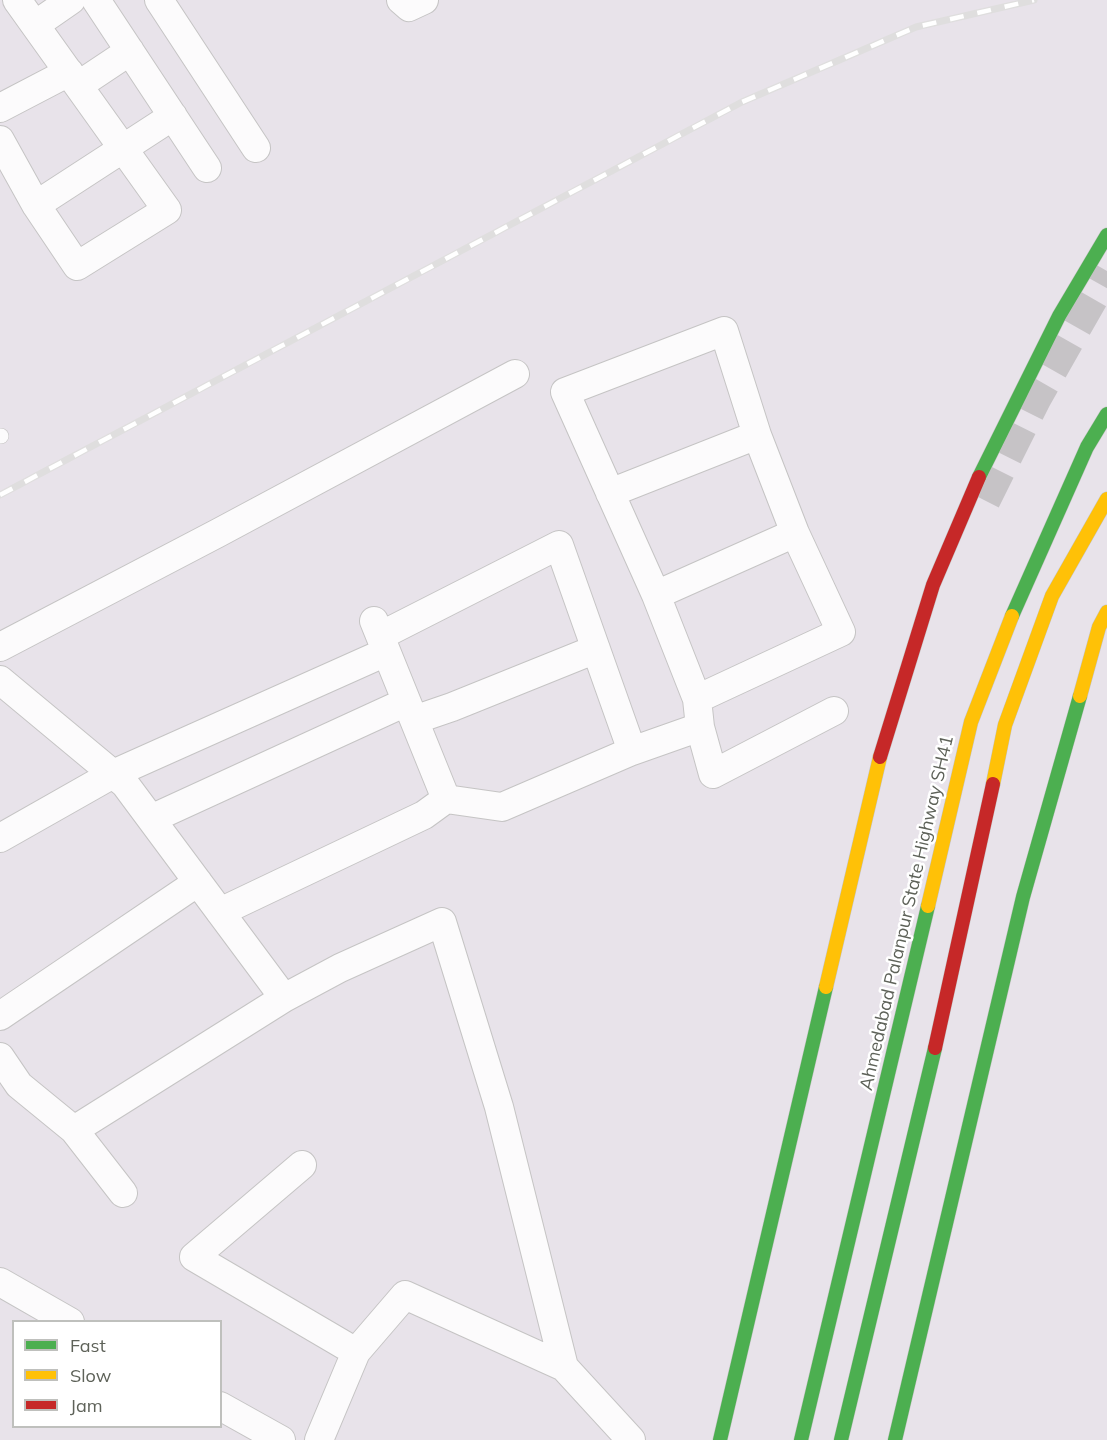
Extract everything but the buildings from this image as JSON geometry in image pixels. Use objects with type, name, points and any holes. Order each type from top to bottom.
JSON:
[{"type":"main road","points":[[720,1440],[881,752],[930,595],[992,447],[1059,316],[1107,235]]},
{"type":"main road","name":"Ahmedabad Palanpur State Highway SH41","points":[[801,1440],[971,722],[1025,583],[1087,447],[1107,414]]},
{"type":"main road","points":[[841,1440],[951,981],[1005,725],[1052,596],[1107,499]]},
{"type":"main road","points":[[895,1440],[1023,897],[1098,627],[1107,612]]},
{"type":"street","points":[[0,140],[36,205],[77,266],[167,210],[17,0]]},
{"type":"street","points":[[35,25],[71,0]]},
{"type":"street","points":[[96,0],[207,168]]},
{"type":"street","points":[[159,0],[256,148]]},
{"type":"street","points":[[401,0],[409,7],[424,0]]},
{"type":"street","points":[[0,108],[74,78],[130,51]]},
{"type":"street","points":[[36,205],[173,116]]},
{"type":"street","points":[[220,912],[424,815],[446,799],[502,807],[632,751],[699,713],[841,632],[795,534],[757,435],[724,332],[566,392],[656,595],[699,713],[713,774],[834,711]]},
{"type":"street","points":[[0,646],[218,534],[515,374]]},
{"type":"street","points":[[610,493],[757,435]]},
{"type":"street","points":[[656,595],[795,534]]},
{"type":"street","points":[[0,838],[113,774],[559,545],[632,751]]},
{"type":"street","points":[[380,636],[446,799]]},
{"type":"street","points":[[151,819],[410,711],[452,707],[596,649]]},
{"type":"street","points":[[0,680],[125,784],[284,998]]},
{"type":"street","points":[[0,1016],[198,882]]},
{"type":"street","points":[[74,1130],[284,998],[340,968],[442,922],[499,1107],[564,1368]]},
{"type":"street","points":[[0,1057],[19,1085],[74,1130],[123,1193]]},
{"type":"street","points":[[302,1165],[194,1257],[356,1352]]},
{"type":"street","points":[[0,1282],[66,1320]]},
{"type":"street","points":[[318,1440],[356,1352],[405,1295],[564,1368],[631,1440]]},
{"type":"street","points":[[222,1407],[281,1440]]},
{"type":"tunnel","points":[[984,500],[1035,398],[1107,271]]},
{"type":"railway","points":[[0,495],[742,102],[916,27],[1034,0]]},
{"type":"traffic: fast","points":[[979,477],[1059,316],[1107,235]]},
{"type":"traffic: fast","points":[[1012,616],[1087,447],[1107,414]]},
{"type":"traffic: fast","points":[[895,1440],[1023,897],[1080,696]]},
{"type":"traffic: fast","points":[[801,1440],[928,906]]},
{"type":"traffic: fast","points":[[720,1440],[826,987]]},
{"type":"traffic: fast","points":[[841,1440],[935,1048]]},
{"type":"traffic: slow","points":[[993,784],[1005,725],[1052,596],[1107,499]]},
{"type":"traffic: slow","points":[[1080,696],[1099,627],[1107,612]]},
{"type":"traffic: slow","points":[[928,906],[971,722],[1012,616]]},
{"type":"traffic: slow","points":[[826,987],[880,757]]},
{"type":"traffic: jam","points":[[880,757],[933,585],[979,477]]},
{"type":"traffic: jam","points":[[935,1048],[993,784]]}]
